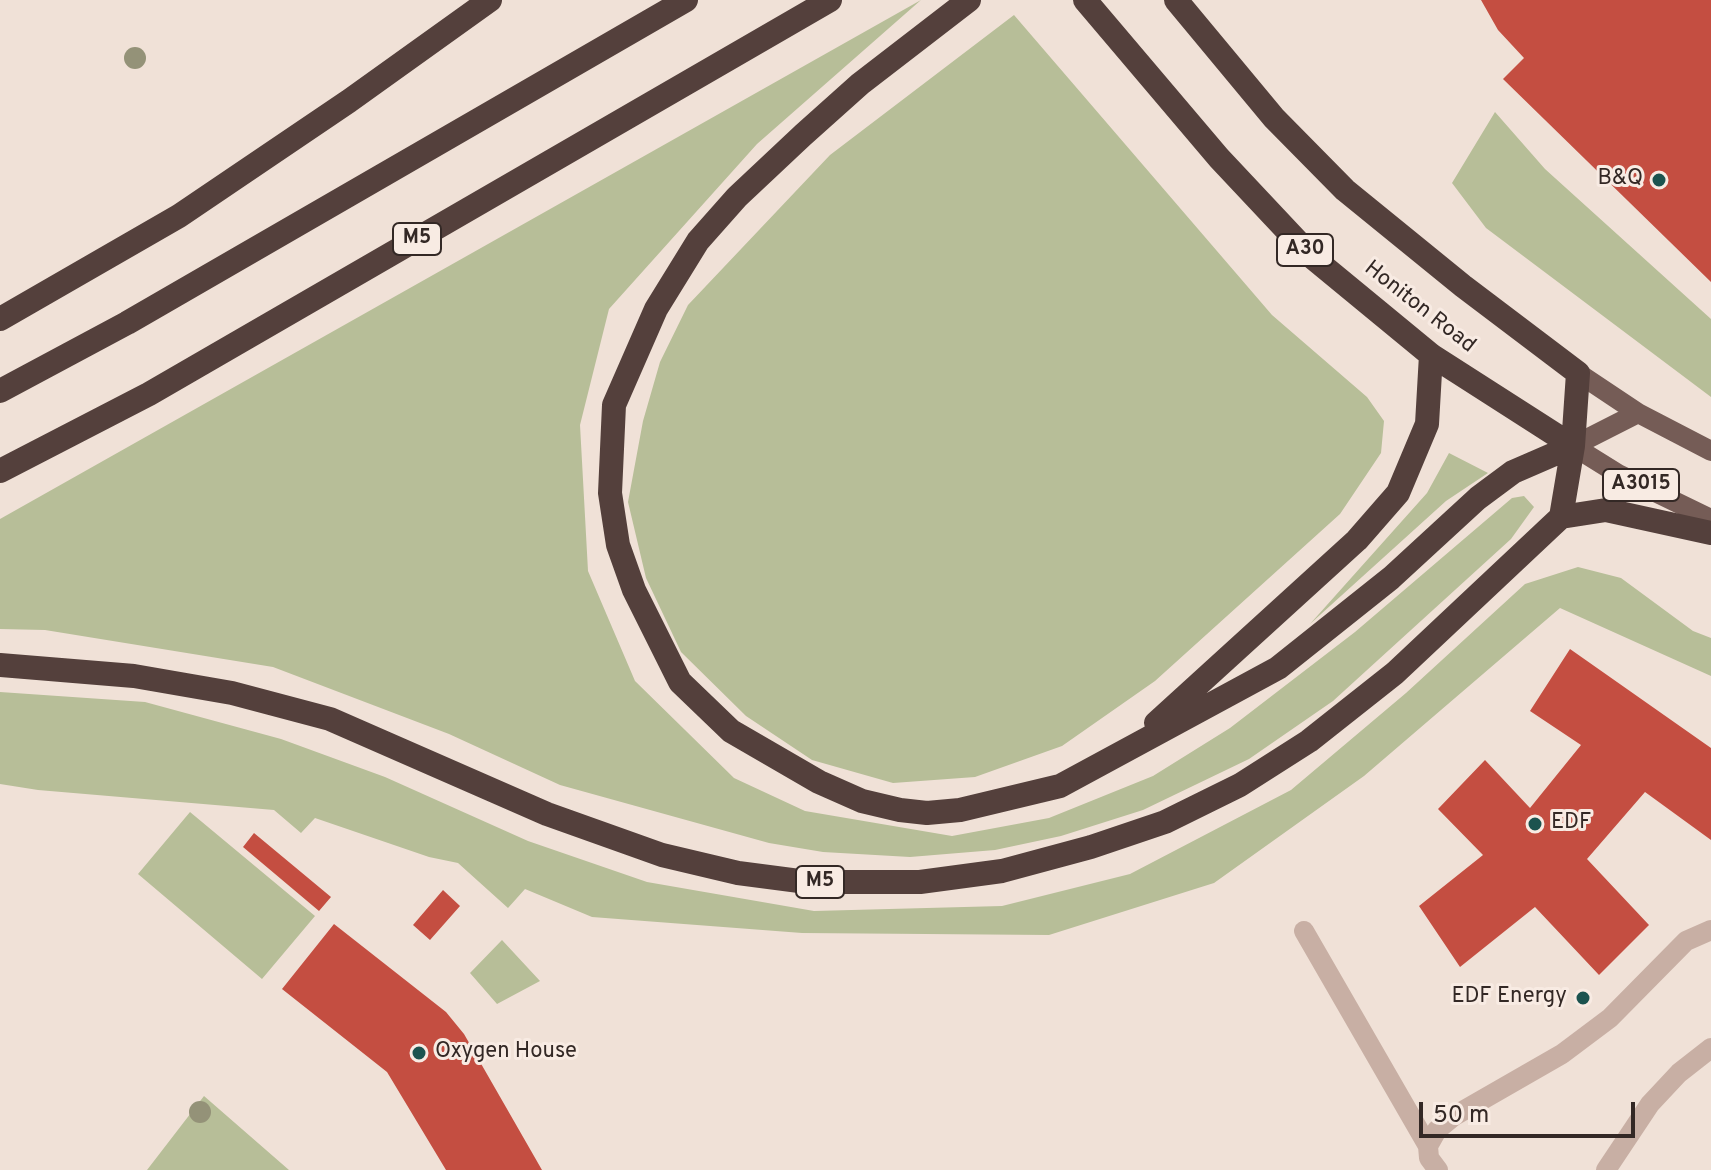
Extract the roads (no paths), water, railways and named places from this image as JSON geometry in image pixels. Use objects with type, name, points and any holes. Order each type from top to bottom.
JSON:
[{"type":"highway","points":[[0,319],[179,216],[349,101],[490,0]]},
{"type":"highway","points":[[0,391],[127,323],[686,0]]},
{"type":"highway","name":"M5","points":[[0,471],[163,386],[830,0]]},
{"type":"highway","points":[[969,0],[860,84],[737,197],[698,241],[656,309],[614,405],[609,463],[618,545],[634,590],[680,682],[731,731],[819,782],[862,801],[927,813],[997,804],[1060,786],[1278,668],[1391,578],[1478,498],[1513,472],[1573,446]]},
{"type":"highway","name":"Honiton Road","points":[[1085,0],[1219,158],[1312,257],[1431,355],[1573,446]]},
{"type":"highway","name":"Honiton Road","points":[[1176,0],[1274,118],[1345,190],[1463,286],[1578,373]]},
{"type":"highway","points":[[1124,752],[1346,550],[1398,493],[1427,424],[1431,355]]},
{"type":"highway","points":[[1578,373],[1573,446],[1561,517],[1606,510],[1711,533]]},
{"type":"highway","name":"M5","points":[[0,665],[134,676],[232,693],[330,719],[547,814],[677,858],[738,873],[807,882],[920,882],[1002,871],[1091,847],[1165,822],[1240,785],[1309,741],[1395,673],[1561,517]]},
{"type":"main road","name":"Honiton Road","points":[[1578,373],[1638,413],[1711,451]]},
{"type":"main road","points":[[1573,446],[1638,413]]},
{"type":"main road","name":"Honiton Road","points":[[1573,446],[1618,474],[1711,519]]},
{"type":"street","points":[[1428,1146],[1437,1130],[1454,1116],[1562,1054],[1610,1018],[1686,941],[1711,930]]},
{"type":"street","points":[[1304,931],[1428,1146],[1429,1158],[1438,1170]]},
{"type":"street","points":[[1606,1170],[1650,1104],[1679,1073],[1711,1048]]},
{"type":"place","name":"B&Q","points":[[1659,180]]},
{"type":"place","name":"EDF","points":[[1535,824]]},
{"type":"place","name":"EDF Energy","points":[[1583,998]]},
{"type":"place","name":"Oxygen House","points":[[419,1053]]}]
